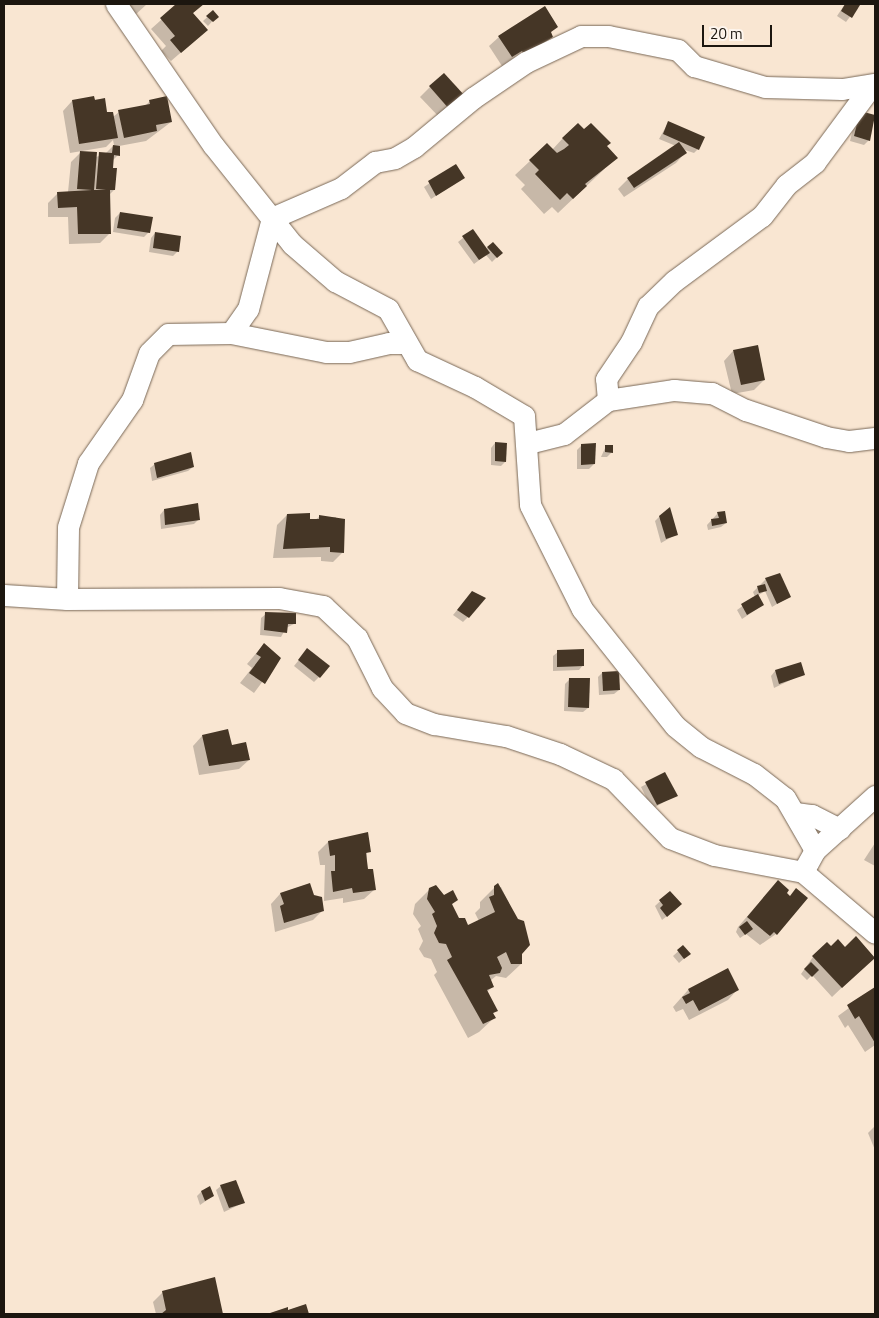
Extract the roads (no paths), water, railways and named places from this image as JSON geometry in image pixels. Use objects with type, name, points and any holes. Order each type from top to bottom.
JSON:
[{"type":"street","points":[[116,4],[213,145],[292,244],[335,281],[388,309],[417,360],[475,386],[524,416],[528,443],[530,505],[582,609],[674,726],[701,747],[754,774],[785,798],[815,850]]},
{"type":"street","points":[[272,218],[341,188],[375,162],[395,158],[414,147],[474,98],[526,62],[581,36],[608,36],[678,50],[694,66],[765,87],[842,89],[874,84]]},
{"type":"street","points":[[608,400],[606,379],[631,342],[648,306],[674,281],[762,216],[786,185],[815,162],[874,84]]},
{"type":"street","points":[[231,333],[248,309],[272,218]]},
{"type":"street","points":[[67,600],[68,526],[88,463],[132,400],[149,353],[168,334],[231,333],[326,352],[349,352],[389,343],[407,343]]},
{"type":"street","points":[[528,443],[564,434],[608,400],[674,390],[712,393],[746,410],[826,436],[849,441],[875,438]]},
{"type":"street","points":[[4,595],[67,600],[279,598],[323,606],[357,638],[382,688],[405,714],[434,724],[506,736],[560,754],[613,779],[670,838],[714,855],[803,872],[875,933]]},
{"type":"street","points":[[803,872],[815,850],[840,830],[875,796]]},
{"type":"street","points":[[795,813],[812,815],[840,830]]}]
